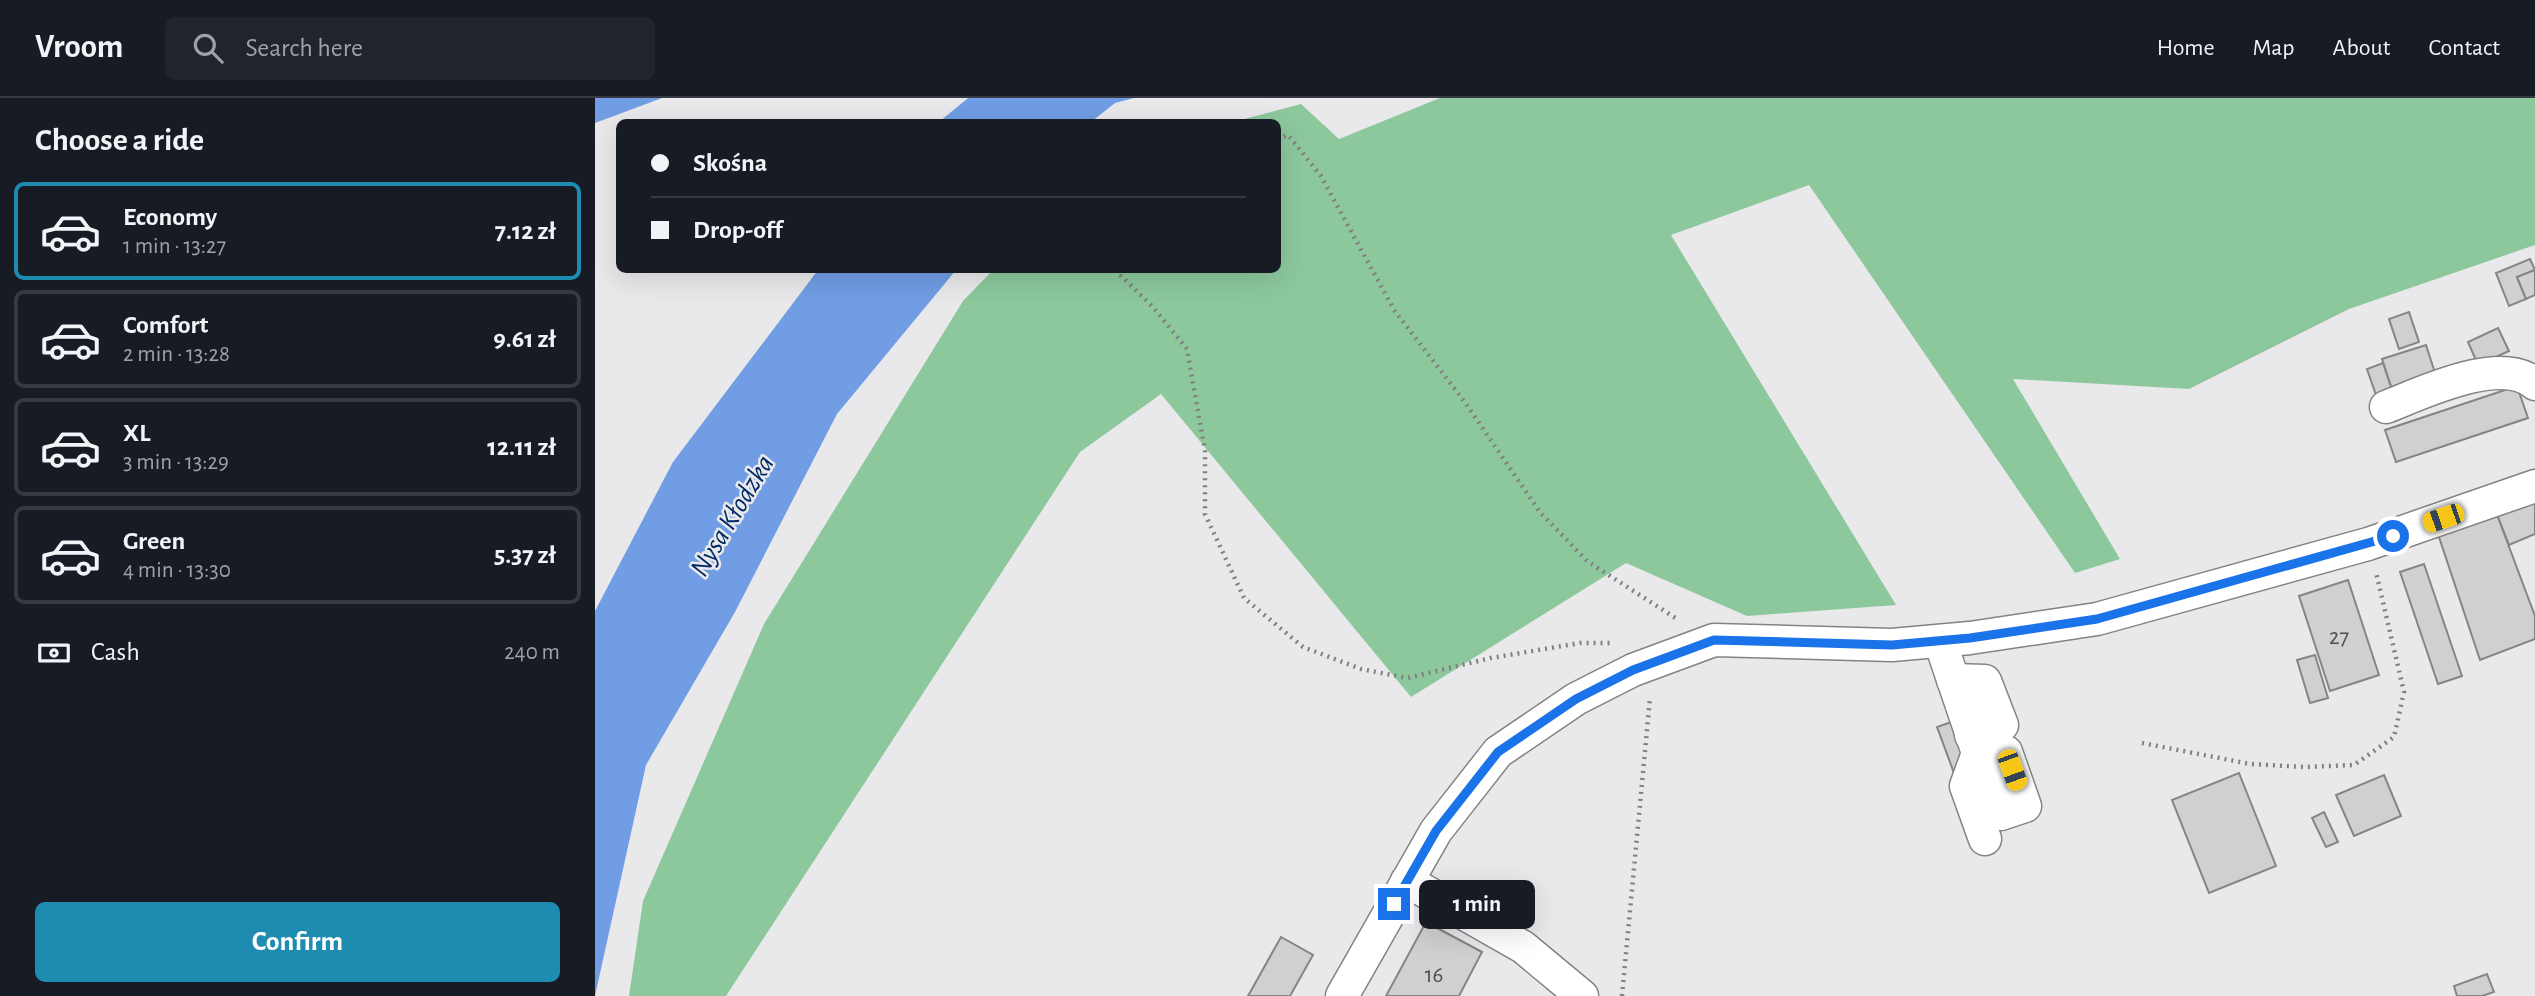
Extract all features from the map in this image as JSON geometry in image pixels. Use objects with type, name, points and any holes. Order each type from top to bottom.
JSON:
[{"type":"street","points":[[2386,407],[2445,384],[2483,375],[2510,371],[2527,377],[2535,384]]},
{"type":"street","points":[[1342,996],[1436,831],[1498,752],[1576,699],[1633,670],[1714,640],[1892,645],[2097,619],[2368,544],[2535,486]]},
{"type":"street","points":[[1940,640],[1953,680],[1985,746],[1966,786],[1985,839]]},
{"type":"street","points":[[1407,881],[1523,947],[1582,996]]},
{"type":"path","points":[[1281,138],[1288,135],[1321,177],[1394,310],[1464,401],[1539,513],[1587,561],[1658,608],[1714,640]]},
{"type":"path","points":[[1118,273],[1153,307],[1187,349],[1205,451],[1205,513],[1244,598],[1303,647],[1361,669],[1407,678],[1491,658],[1580,643],[1618,643]]},
{"type":"path","points":[[2142,743],[2251,764],[2305,767],[2354,765],[2394,737],[2404,692],[2368,544]]},
{"type":"path","points":[[1622,996],[1653,663]]},
{"type":"green space","points":[[1440,98],[2535,98],[2535,245],[2349,309],[2189,389],[2013,379],[2120,559],[2075,573],[1809,185],[1671,235],[1896,605],[1747,616],[1626,563],[1411,697],[1161,394],[1080,452],[726,996],[629,996],[643,901],[764,624],[963,301],[990,273],[1281,273],[1281,119],[1244,119],[1301,104],[1339,139]]},
{"type":"water","points":[[595,98],[662,98],[595,123]]},
{"type":"water","points":[[968,98],[1134,98],[1115,103],[1095,119],[943,119]]},
{"type":"water","name":"Nysa Kłodzka","points":[[816,273],[954,273],[837,414],[735,612],[646,765],[595,996],[595,611],[673,462]]},
{"type":"building","points":[[2530,259],[2535,270],[2517,277],[2526,299],[2509,306],[2496,273]]},
{"type":"building","points":[[2535,270],[2535,295],[2526,299],[2517,277]]},
{"type":"building","points":[[2409,312],[2419,342],[2399,349],[2389,319]]},
{"type":"building","points":[[2498,328],[2509,351],[2478,365],[2468,342]]},
{"type":"building","points":[[2426,345],[2436,376],[2392,390],[2382,359]]},
{"type":"building","points":[[2383,363],[2392,390],[2376,395],[2367,369]]},
{"type":"building","points":[[2517,386],[2528,418],[2396,462],[2385,430]]},
{"type":"building","points":[[2535,496],[2535,534],[2509,545],[2496,512]]},
{"type":"building","points":[[2496,512],[2535,616],[2535,639],[2480,660],[2438,534]]},
{"type":"building","points":[[2424,564],[2462,676],[2438,684],[2400,572]]},
{"type":"building","points":[[2348,580],[2379,675],[2330,691],[2299,596]]},
{"type":"building","points":[[2315,655],[2328,698],[2310,703],[2297,660]]},
{"type":"building","points":[[1951,722],[1967,768],[1954,773],[1937,727]]},
{"type":"building","points":[[2239,773],[2276,866],[2209,893],[2172,800]]},
{"type":"building","points":[[2384,775],[2401,816],[2354,836],[2336,795]]},
{"type":"building","points":[[2324,812],[2338,842],[2326,847],[2312,818]]},
{"type":"building","points":[[1426,922],[1482,952],[1459,996],[1386,996]]},
{"type":"building","points":[[1281,937],[1313,955],[1290,996],[1248,996]]},
{"type":"building","points":[[2487,974],[2494,992],[2482,996],[2457,996],[2454,986]]},
{"type":"route","points":[[1394,904],[1436,831],[1498,752],[1576,699],[1633,670],[1714,640],[1892,645],[1970,638],[2097,619],[2393,536]]}]
